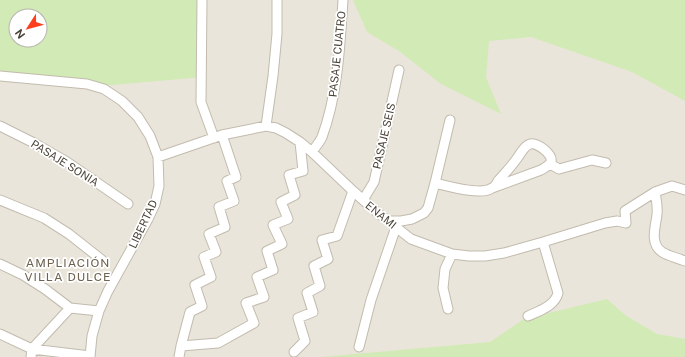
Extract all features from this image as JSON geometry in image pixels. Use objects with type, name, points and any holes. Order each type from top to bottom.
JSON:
[{"type":"street","points":[[179,357],[190,312],[202,306],[195,285],[211,277],[204,258],[216,252],[209,234],[226,227],[219,207],[234,201],[226,181],[236,177],[201,102],[202,0]]},
{"type":"street","points":[[266,126],[277,34],[277,0]]},
{"type":"street","name":"PASAJE CUATRO","points":[[312,152],[322,138],[331,107],[337,73],[343,0]]},
{"type":"street","name":"PASAJE SEIS","points":[[363,200],[374,182],[399,70]]},
{"type":"street","name":"LIBERTAD","points":[[0,76],[87,84],[104,89],[122,101],[138,117],[150,136],[158,157],[160,186],[155,204],[99,311],[92,336],[90,356]]},
{"type":"street","points":[[359,347],[392,224],[412,219],[424,213],[428,208],[450,120]]},
{"type":"street","name":"PASAJE SONIA","points":[[0,126],[67,162],[128,204]]},
{"type":"street","name":"ENAMI","points":[[158,157],[218,137],[266,126],[276,128],[286,132],[300,142],[363,200],[411,239],[452,254],[469,256],[485,256],[504,253],[605,223],[617,221],[626,223],[625,211],[655,192]]},
{"type":"street","points":[[181,346],[218,343],[254,323],[246,303],[264,297],[257,277],[273,270],[266,250],[282,244],[273,225],[288,219],[281,202],[295,195],[289,175],[303,171],[300,142]]},
{"type":"street","points":[[492,188],[528,145],[536,144],[547,152],[550,156],[550,164]]},
{"type":"street","points":[[550,164],[559,169],[592,160],[606,163]]},
{"type":"street","points":[[435,182],[481,191],[541,170],[550,164]]},
{"type":"street","points":[[685,190],[672,186],[655,192],[657,212],[654,235],[656,245],[662,252],[685,261]]},
{"type":"street","points":[[294,352],[305,342],[298,318],[313,312],[307,293],[320,286],[314,266],[328,259],[322,240],[337,236],[353,191]]},
{"type":"street","points":[[0,200],[44,218],[102,260]]},
{"type":"street","points":[[528,316],[544,309],[557,298],[558,292],[544,242]]},
{"type":"street","points":[[448,309],[443,288],[446,269],[452,254]]},
{"type":"street","points":[[0,264],[23,274],[70,308],[99,311]]},
{"type":"street","points":[[31,353],[70,308]]},
{"type":"street","points":[[0,334],[31,353],[90,356]]},
{"type":"shaded area","points":[[196,0],[356,0],[483,78],[487,38],[531,34],[633,69],[685,98],[685,341],[491,344],[349,357],[0,357],[0,73]]},
{"type":"green space","points":[[0,0],[198,0],[203,77],[101,86],[0,75]]},
{"type":"green space","points":[[353,0],[685,0],[685,101],[632,72],[531,37],[489,41],[486,77],[501,114],[441,84],[399,51],[367,32]]},
{"type":"green space","points":[[607,299],[625,315],[657,334],[685,339],[685,357],[321,357],[490,342],[524,319]]},
{"type":"district","name":"AMPLIACIÓN VILLA DULCE","points":[[68,270]]}]
